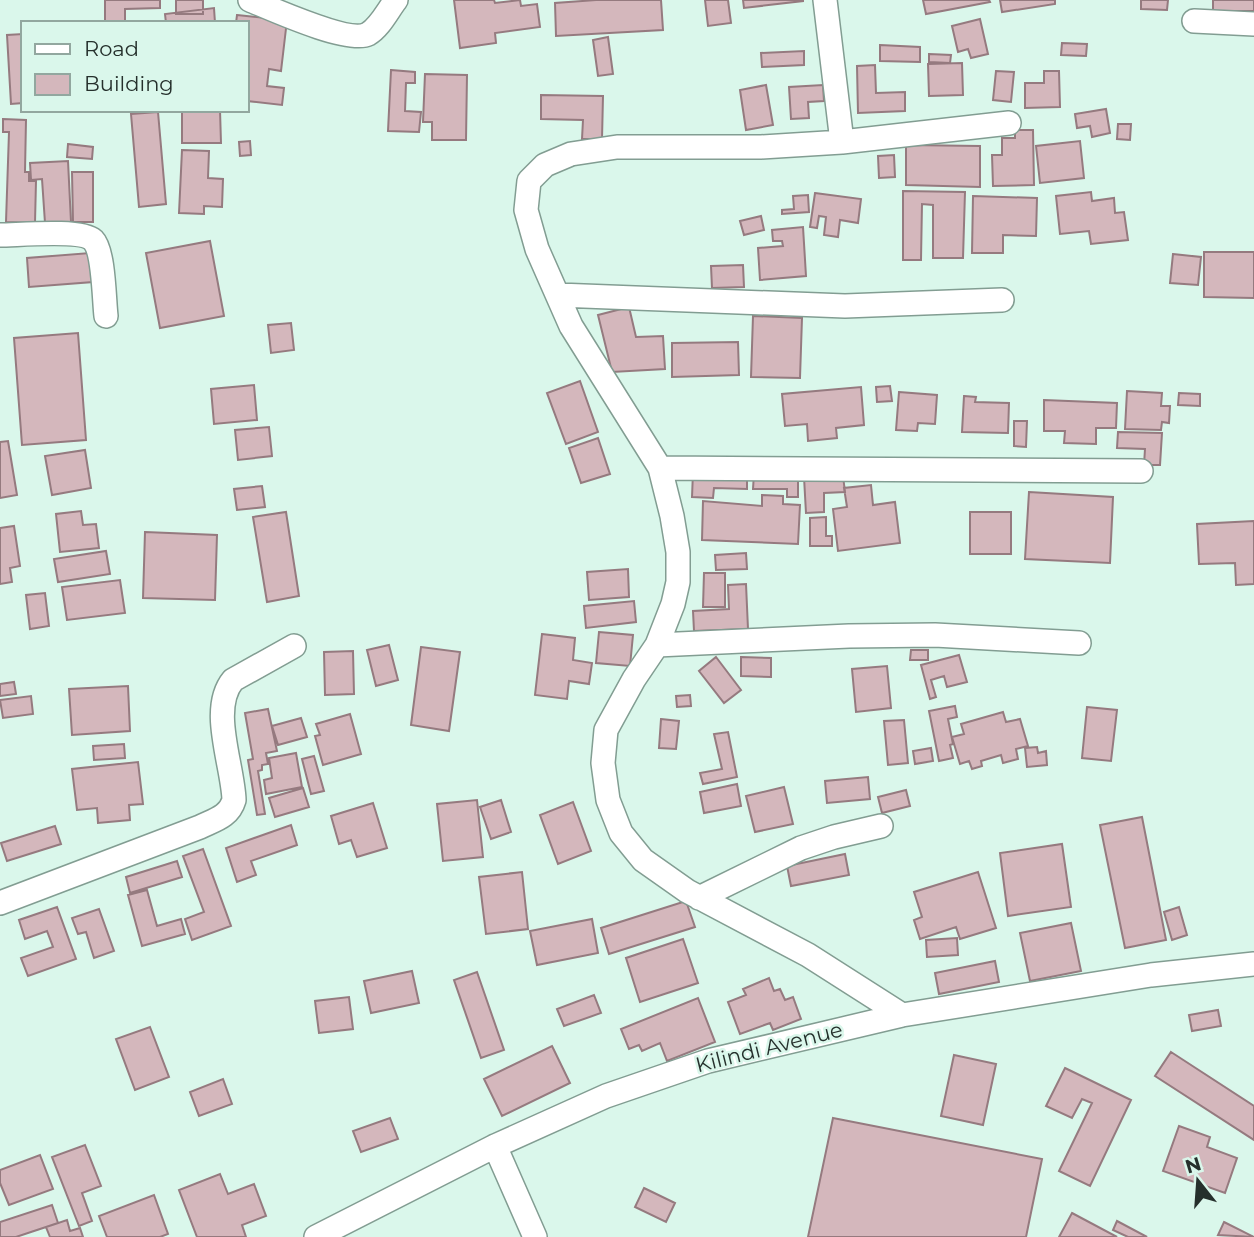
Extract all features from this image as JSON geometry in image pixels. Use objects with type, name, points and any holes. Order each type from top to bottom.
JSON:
[{"type":"street","points":[[250,0],[334,32],[356,37],[368,34],[375,28],[396,0]]},
{"type":"street","points":[[825,0],[842,142]]},
{"type":"street","points":[[1194,21],[1254,24]]},
{"type":"street","points":[[902,1015],[808,955],[699,898],[643,860],[621,833],[608,800],[603,762],[606,730],[634,679],[657,645],[673,604],[678,582],[678,552],[660,468],[571,326],[537,249],[526,209],[528,181],[545,165],[571,154],[617,147],[761,147],[842,142],[1009,124]]},
{"type":"street","points":[[0,235],[85,235],[94,240],[99,251],[106,316]]},
{"type":"street","points":[[558,295],[845,306],[1002,300]]},
{"type":"street","points":[[660,468],[1141,471]]},
{"type":"street","points":[[657,645],[935,635],[1079,643]]},
{"type":"street","points":[[0,904],[225,816],[232,808],[234,800],[222,716],[226,688],[233,680],[294,646]]},
{"type":"street","points":[[699,898],[801,848],[881,826]]},
{"type":"street","name":"Kilindi Avenue","points":[[316,1237],[495,1146],[606,1096],[708,1061],[902,1015],[1151,975],[1254,964]]},
{"type":"street","points":[[495,1146],[535,1237]]},
{"type":"building","points":[[105,0],[160,0],[160,8],[125,9],[125,21],[105,21]]},
{"type":"building","points":[[176,0],[203,0],[203,14],[176,14]]},
{"type":"building","points":[[454,0],[494,0],[495,3],[520,0],[521,6],[537,4],[540,27],[495,33],[496,43],[460,48]]},
{"type":"building","points":[[661,0],[663,30],[556,36],[555,3]]},
{"type":"building","points":[[705,0],[728,0],[731,23],[708,26]]},
{"type":"building","points":[[743,0],[803,0],[803,1],[744,8]]},
{"type":"building","points":[[923,0],[989,0],[990,2],[926,14]]},
{"type":"building","points":[[1000,0],[1055,0],[1055,4],[1002,12]]},
{"type":"building","points":[[1141,0],[1168,0],[1167,10],[1141,9]]},
{"type":"building","points":[[1213,0],[1254,0],[1254,11],[1213,11]]},
{"type":"building","points":[[214,8],[215,21],[166,21],[165,14]]},
{"type":"building","points":[[237,15],[287,20],[281,71],[269,69],[267,86],[284,88],[282,105],[248,101],[248,21],[236,21]]},
{"type":"building","points":[[980,19],[988,54],[971,58],[968,49],[958,52],[952,26]]},
{"type":"building","points":[[21,34],[21,103],[11,104],[7,35]]},
{"type":"building","points":[[608,37],[613,74],[598,76],[593,40]]},
{"type":"building","points":[[1062,43],[1087,44],[1086,56],[1061,55]]},
{"type":"building","points":[[880,45],[920,47],[920,62],[880,61]]},
{"type":"building","points":[[804,51],[804,65],[762,67],[761,53]]},
{"type":"building","points":[[929,54],[951,55],[950,63],[929,62]]},
{"type":"building","points":[[962,63],[963,95],[929,96],[928,64]]},
{"type":"building","points":[[875,65],[876,93],[905,92],[905,111],[858,113],[857,66]]},
{"type":"building","points":[[391,70],[415,72],[415,83],[406,83],[405,111],[421,112],[419,132],[388,131]]},
{"type":"building","points":[[996,71],[1014,72],[1011,102],[993,100]]},
{"type":"building","points":[[1044,71],[1059,71],[1060,107],[1025,108],[1025,83],[1044,83]]},
{"type":"building","points":[[425,74],[467,75],[466,140],[432,140],[432,122],[423,122]]},
{"type":"building","points":[[766,85],[773,125],[746,130],[740,90]]},
{"type":"building","points":[[823,85],[824,101],[808,102],[809,118],[791,119],[789,87]]},
{"type":"building","points":[[541,95],[603,96],[602,139],[582,139],[583,120],[541,119]]},
{"type":"building","points":[[1106,109],[1110,133],[1092,137],[1090,126],[1077,128],[1075,114]]},
{"type":"building","points":[[158,112],[166,204],[139,207],[131,114]]},
{"type":"building","points":[[182,112],[220,112],[221,143],[182,143]]},
{"type":"building","points":[[3,119],[26,120],[25,172],[29,172],[29,181],[36,181],[35,223],[6,222],[9,132],[3,132]]},
{"type":"building","points":[[1118,124],[1131,124],[1130,140],[1117,139]]},
{"type":"building","points":[[1015,130],[1033,130],[1034,185],[993,186],[992,155],[1002,155],[1002,138],[1015,138]]},
{"type":"building","points":[[250,141],[251,155],[240,156],[239,142]]},
{"type":"building","points":[[1080,141],[1084,178],[1040,183],[1036,146]]},
{"type":"building","points":[[68,144],[93,147],[92,159],[67,157]]},
{"type":"building","points":[[906,145],[980,146],[980,187],[906,185]]},
{"type":"building","points":[[182,150],[209,151],[208,178],[223,179],[222,207],[204,206],[204,214],[179,213]]},
{"type":"building","points":[[894,155],[895,177],[879,178],[878,156]]},
{"type":"building","points":[[68,161],[71,222],[45,223],[42,179],[31,180],[30,163]]},
{"type":"building","points":[[72,172],[93,172],[93,222],[73,222]]},
{"type":"building","points":[[903,191],[965,192],[963,258],[933,258],[933,205],[922,204],[921,260],[903,260]]},
{"type":"building","points":[[1091,192],[1092,201],[1114,198],[1115,213],[1124,212],[1128,240],[1091,244],[1089,231],[1060,234],[1056,196]]},
{"type":"building","points":[[815,193],[861,199],[858,223],[840,220],[838,237],[824,235],[826,217],[819,216],[817,228],[810,227]]},
{"type":"building","points":[[808,195],[809,212],[782,214],[782,210],[794,209],[793,196]]},
{"type":"building","points":[[973,196],[1037,198],[1036,236],[1003,235],[1003,253],[972,253]]},
{"type":"building","points":[[761,216],[764,230],[744,235],[740,221]]},
{"type":"building","points":[[803,227],[806,276],[760,280],[758,248],[783,246],[782,241],[773,241],[772,230]]},
{"type":"building","points":[[210,241],[224,316],[160,328],[146,253]]},
{"type":"building","points":[[1204,252],[1254,252],[1254,298],[1204,297]]},
{"type":"building","points":[[90,253],[93,282],[29,287],[27,258]]},
{"type":"building","points":[[1173,254],[1201,257],[1198,285],[1170,283]]},
{"type":"building","points":[[743,265],[744,287],[712,288],[711,266]]},
{"type":"building","points":[[629,307],[636,337],[663,336],[665,369],[612,372],[598,315]]},
{"type":"building","points":[[753,316],[802,318],[800,378],[751,377]]},
{"type":"building","points":[[291,323],[294,350],[271,353],[268,325]]},
{"type":"building","points":[[78,333],[86,440],[22,445],[14,338]]},
{"type":"building","points":[[738,342],[739,375],[672,377],[672,343]]},
{"type":"building","points":[[580,381],[598,432],[566,444],[547,393]]},
{"type":"building","points":[[254,385],[257,420],[214,424],[211,389]]},
{"type":"building","points":[[890,386],[892,401],[877,402],[876,387]]},
{"type":"building","points":[[861,387],[864,425],[836,428],[837,438],[808,441],[807,424],[785,426],[782,394]]},
{"type":"building","points":[[1127,391],[1162,393],[1161,406],[1170,406],[1169,423],[1162,422],[1161,430],[1125,429]]},
{"type":"building","points":[[899,392],[937,395],[935,424],[918,423],[917,431],[896,430]]},
{"type":"building","points":[[1179,393],[1200,394],[1200,406],[1178,405]]},
{"type":"building","points":[[964,396],[976,397],[975,402],[1009,403],[1008,433],[962,432]]},
{"type":"building","points":[[1044,400],[1117,403],[1116,428],[1096,428],[1096,444],[1064,443],[1065,431],[1044,431]]},
{"type":"building","points":[[1014,421],[1027,421],[1026,447],[1014,446]]},
{"type":"building","points":[[269,427],[272,456],[238,460],[235,430]]},
{"type":"building","points":[[1118,432],[1162,433],[1160,465],[1144,465],[1145,449],[1117,448]]},
{"type":"building","points":[[598,438],[610,474],[581,483],[569,448]]},
{"type":"building","points":[[8,441],[17,495],[0,498],[0,442]]},
{"type":"building","points":[[85,450],[91,488],[52,495],[45,456]]},
{"type":"building","points":[[693,472],[747,473],[747,489],[714,488],[713,498],[692,497]]},
{"type":"building","points":[[754,473],[798,474],[798,497],[787,497],[787,489],[753,489]]},
{"type":"building","points":[[843,476],[845,492],[824,493],[824,512],[806,513],[804,477]]},
{"type":"building","points":[[871,485],[873,505],[895,502],[900,543],[838,551],[833,509],[847,507],[844,488]]},
{"type":"building","points":[[262,486],[265,507],[237,510],[234,489]]},
{"type":"building","points":[[1029,492],[1113,497],[1110,563],[1025,559]]},
{"type":"building","points":[[762,495],[783,496],[783,504],[800,505],[798,544],[702,540],[703,501],[762,506]]},
{"type":"building","points":[[81,511],[83,525],[96,524],[99,548],[60,552],[56,514]]},
{"type":"building","points":[[286,512],[299,596],[267,602],[253,517]]},
{"type":"building","points":[[970,512],[1011,512],[1011,554],[970,554]]},
{"type":"building","points":[[826,517],[826,536],[832,536],[832,546],[810,546],[810,518]]},
{"type":"building","points":[[1254,521],[1254,584],[1236,585],[1235,563],[1199,564],[1197,524]]},
{"type":"building","points":[[14,526],[20,566],[10,568],[12,582],[0,584],[0,528]]},
{"type":"building","points":[[145,532],[217,535],[215,600],[143,598]]},
{"type":"building","points":[[106,551],[110,574],[58,582],[54,559]]},
{"type":"building","points":[[746,553],[747,569],[716,570],[715,555]]},
{"type":"building","points":[[628,569],[629,597],[589,600],[587,572]]},
{"type":"building","points":[[704,573],[725,573],[725,607],[703,607]]},
{"type":"building","points":[[120,580],[125,613],[67,620],[62,587]]},
{"type":"building","points":[[746,584],[748,629],[694,631],[693,611],[729,609],[728,585]]},
{"type":"building","points":[[45,593],[49,626],[30,629],[26,595]]},
{"type":"building","points":[[634,601],[636,622],[586,628],[584,606]]},
{"type":"building","points":[[599,632],[633,635],[630,666],[596,663]]},
{"type":"building","points":[[542,634],[575,638],[573,660],[592,663],[589,684],[569,681],[567,699],[535,695]]},
{"type":"building","points":[[389,645],[398,680],[376,686],[367,650]]},
{"type":"building","points":[[421,647],[460,652],[449,731],[411,725]]},
{"type":"building","points":[[911,650],[928,650],[928,660],[910,660]]},
{"type":"building","points":[[353,651],[354,694],[325,695],[324,652]]},
{"type":"building","points":[[959,655],[967,682],[947,687],[944,676],[931,680],[936,697],[930,699],[921,665]]},
{"type":"building","points":[[716,657],[741,690],[724,703],[699,671]]},
{"type":"building","points":[[741,657],[771,658],[771,677],[741,676]]},
{"type":"building","points":[[887,666],[891,708],[856,712],[852,669]]},
{"type":"building","points":[[14,682],[16,694],[0,696],[0,684]]},
{"type":"building","points":[[128,686],[130,731],[72,735],[69,689]]},
{"type":"building","points":[[690,695],[691,706],[677,707],[676,696]]},
{"type":"building","points":[[31,696],[33,714],[3,718],[0,700]]},
{"type":"building","points":[[955,706],[957,717],[948,719],[953,758],[939,761],[929,711]]},
{"type":"building","points":[[1087,707],[1117,710],[1111,761],[1082,758]]},
{"type":"building","points":[[268,709],[277,751],[266,753],[268,764],[262,765],[262,770],[258,771],[265,814],[257,815],[248,760],[253,759],[245,713]]},
{"type":"building","points":[[1003,712],[1006,722],[1020,719],[1028,746],[1016,749],[1018,759],[1003,763],[1001,755],[981,761],[982,766],[972,769],[969,761],[960,764],[952,737],[964,734],[961,724]]},
{"type":"building","points":[[350,714],[361,754],[323,765],[315,736],[320,735],[316,724]]},
{"type":"building","points":[[301,718],[307,737],[278,745],[272,726]]},
{"type":"building","points":[[661,719],[679,721],[676,749],[659,748]]},
{"type":"building","points":[[904,720],[908,763],[888,765],[884,721]]},
{"type":"building","points":[[728,732],[737,777],[703,784],[700,773],[722,769],[714,734]]},
{"type":"building","points":[[124,744],[125,758],[94,760],[93,746]]},
{"type":"building","points":[[1037,747],[1038,753],[1046,751],[1047,765],[1027,767],[1025,748]]},
{"type":"building","points":[[931,748],[933,761],[915,764],[913,751]]},
{"type":"building","points":[[296,753],[302,787],[266,794],[264,780],[272,778],[269,758]]},
{"type":"building","points":[[314,756],[324,791],[311,794],[302,759]]},
{"type":"building","points":[[138,762],[143,804],[129,805],[130,820],[98,823],[97,808],[77,810],[72,769]]},
{"type":"building","points":[[868,777],[870,799],[827,803],[825,781]]},
{"type":"building","points":[[737,784],[741,806],[704,813],[700,792]]},
{"type":"building","points":[[784,787],[793,824],[755,832],[746,796]]},
{"type":"building","points":[[303,788],[309,807],[275,817],[269,798]]},
{"type":"building","points":[[906,790],[910,806],[882,813],[878,797]]},
{"type":"building","points":[[477,800],[483,857],[443,861],[437,804]]},
{"type":"building","points":[[501,800],[511,832],[491,839],[480,807]]},
{"type":"building","points":[[573,802],[591,851],[558,864],[540,815]]},
{"type":"building","points":[[373,803],[387,848],[357,857],[351,840],[339,844],[331,816]]},
{"type":"building","points":[[1142,817],[1166,940],[1125,948],[1100,825]]},
{"type":"building","points":[[291,825],[297,845],[251,861],[256,875],[237,882],[226,848]]},
{"type":"building","points":[[55,826],[61,844],[7,861],[1,843]]},
{"type":"building","points":[[1062,844],[1071,907],[1008,916],[1000,853]]},
{"type":"building","points":[[203,849],[231,926],[192,940],[185,919],[204,912],[183,856]]},
{"type":"building","points":[[845,854],[849,875],[791,886],[787,866]]},
{"type":"building","points":[[177,861],[182,877],[130,893],[126,877]]},
{"type":"building","points":[[522,872],[528,929],[486,934],[479,877]]},
{"type":"building","points":[[978,872],[996,928],[960,939],[956,927],[920,939],[914,920],[922,917],[914,892]]},
{"type":"building","points":[[147,890],[157,926],[181,919],[185,934],[142,946],[128,895]]},
{"type":"building","points":[[686,901],[695,927],[609,954],[601,928]]},
{"type":"building","points":[[57,907],[76,959],[28,976],[21,958],[53,947],[47,931],[25,939],[19,920]]},
{"type":"building","points":[[1179,907],[1187,935],[1172,940],[1164,912]]},
{"type":"building","points":[[99,909],[114,951],[94,958],[86,932],[78,934],[72,918]]},
{"type":"building","points":[[592,919],[598,953],[537,965],[530,931]]},
{"type":"building","points":[[1071,923],[1081,971],[1030,981],[1020,933]]},
{"type":"building","points":[[957,938],[958,955],[927,957],[926,940]]},
{"type":"building","points":[[683,939],[698,983],[640,1002],[626,958]]},
{"type":"building","points":[[995,961],[999,982],[939,994],[935,973]]},
{"type":"building","points":[[412,971],[419,1003],[371,1013],[364,981]]},
{"type":"building","points":[[477,972],[504,1050],[481,1058],[454,980]]},
{"type":"building","points":[[769,978],[774,991],[780,989],[785,1000],[793,997],[801,1019],[773,1030],[770,1023],[740,1034],[728,1002],[746,995],[743,989]]},
{"type":"building","points":[[594,995],[601,1013],[564,1026],[557,1009]]},
{"type":"building","points":[[349,997],[353,1029],[319,1033],[315,1001]]},
{"type":"building","points":[[698,998],[715,1042],[667,1061],[660,1043],[642,1051],[639,1045],[629,1049],[621,1029]]},
{"type":"building","points":[[1218,1010],[1221,1026],[1192,1031],[1189,1015]]},
{"type":"building","points":[[150,1027],[169,1077],[135,1090],[116,1039]]},
{"type":"building","points":[[552,1046],[570,1083],[502,1116],[484,1079]]},
{"type":"building","points":[[1171,1052],[1254,1106],[1254,1140],[1155,1076]]},
{"type":"building","points":[[954,1055],[996,1064],[983,1125],[941,1116]]},
{"type":"building","points":[[1065,1068],[1131,1100],[1090,1186],[1059,1171],[1092,1103],[1082,1099],[1072,1118],[1046,1106]]},
{"type":"building","points":[[223,1079],[232,1104],[199,1116],[190,1092]]},
{"type":"building","points":[[390,1118],[398,1139],[361,1152],[353,1131]]},
{"type":"building","points":[[833,1118],[1042,1159],[1026,1237],[808,1237]]},
{"type":"building","points":[[1179,1126],[1210,1137],[1207,1147],[1237,1158],[1225,1193],[1163,1171]]},
{"type":"building","points":[[85,1145],[101,1186],[82,1193],[92,1221],[79,1226],[52,1157]]},
{"type":"building","points":[[40,1155],[53,1189],[9,1205],[0,1183],[0,1170]]},
{"type":"building","points":[[220,1174],[228,1194],[254,1184],[266,1216],[242,1225],[246,1237],[197,1237],[179,1190]]},
{"type":"building","points":[[644,1188],[675,1203],[666,1222],[635,1207]]},
{"type":"building","points":[[154,1195],[168,1234],[160,1237],[107,1237],[99,1216]]},
{"type":"building","points":[[52,1205],[58,1223],[16,1237],[0,1237],[0,1222]]},
{"type":"building","points":[[1072,1213],[1117,1237],[1059,1237]]},
{"type":"building","points":[[67,1220],[70,1231],[80,1228],[83,1237],[50,1237],[46,1227]]},
{"type":"building","points":[[1117,1221],[1147,1237],[1128,1237],[1113,1230]]},
{"type":"building","points":[[1224,1222],[1254,1237],[1218,1235]]}]
